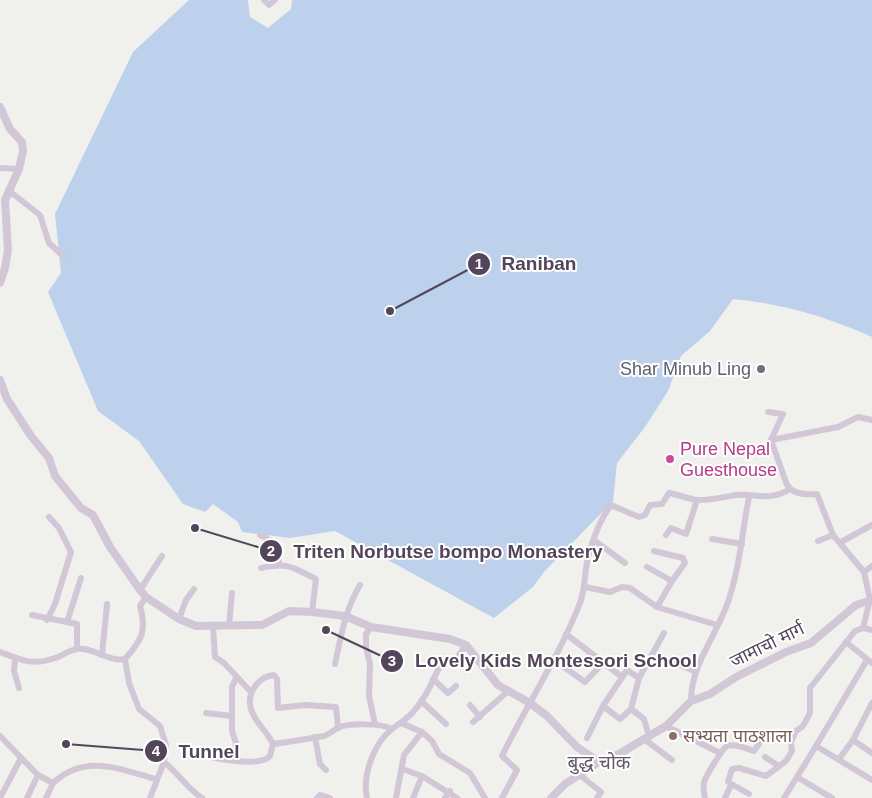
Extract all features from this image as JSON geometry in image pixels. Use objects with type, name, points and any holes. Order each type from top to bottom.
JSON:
[{"type":"street","points":[[264,0],[269,5],[275,0]]},
{"type":"street","points":[[0,107],[10,129],[22,142],[23,150],[19,169],[8,190],[4,208],[8,250],[0,284]]},
{"type":"street","points":[[0,168],[19,169]]},
{"type":"street","points":[[8,190],[40,215],[49,243],[64,256]]},
{"type":"street","points":[[0,380],[8,399],[31,436],[50,458],[55,476],[76,502],[93,515],[110,547],[140,590],[146,597],[179,619],[196,626],[262,625],[290,611],[312,612],[345,616],[371,627],[421,633],[450,639],[466,645],[498,685],[507,692],[530,703],[546,716],[577,748],[600,762]]},
{"type":"street","points":[[768,412],[783,414],[771,440],[790,489],[806,495],[817,494],[833,535],[841,542],[864,572],[871,600],[863,628]]},
{"type":"street","points":[[771,440],[838,427],[858,417],[872,420]]},
{"type":"street","points":[[502,798],[516,770],[502,756],[520,717],[554,660],[566,634],[585,587],[589,553],[606,512],[611,505],[639,518],[645,515],[650,505],[662,504],[669,493],[698,500],[738,495],[750,497],[782,494],[790,489]]},
{"type":"street","points":[[691,700],[691,684],[717,625],[722,618],[736,578],[750,497]]},
{"type":"street","points":[[666,535],[671,528],[686,534],[698,500]]},
{"type":"street","points":[[47,620],[55,604],[71,552],[59,528],[49,517]]},
{"type":"street","points":[[841,542],[872,525]]},
{"type":"street","points":[[818,542],[833,535]]},
{"type":"street","points":[[260,536],[270,539],[274,543],[278,552],[279,564]]},
{"type":"street","points":[[712,539],[742,544]]},
{"type":"street","points":[[595,541],[625,563]]},
{"type":"street","points":[[654,551],[683,558],[685,563],[672,581],[658,607]]},
{"type":"street","points":[[140,590],[162,556]]},
{"type":"street","points":[[260,568],[279,564],[294,567],[316,579],[312,612]]},
{"type":"street","points":[[864,572],[872,566]]},
{"type":"street","points":[[647,567],[672,581]]},
{"type":"street","points":[[67,622],[81,578]]},
{"type":"street","points":[[335,664],[345,625],[345,616],[360,585]]},
{"type":"street","points":[[585,587],[610,592],[622,587],[630,588],[658,607],[717,625]]},
{"type":"street","points":[[179,619],[186,600],[194,589]]},
{"type":"street","points":[[229,626],[232,593]]},
{"type":"street","points":[[0,652],[15,660],[32,663],[54,659],[77,649],[102,655],[110,659],[125,659],[137,645],[145,623],[140,606],[146,597]]},
{"type":"street","name":"जामाचो मार्ग","points":[[551,798],[565,784],[581,776],[600,762],[666,726],[691,700],[710,694],[736,677],[786,652],[810,643],[856,606],[871,600]]},
{"type":"street","points":[[102,655],[107,604]]},
{"type":"street","points":[[32,615],[47,620],[76,624],[77,649]]},
{"type":"street","points":[[213,626],[215,657],[251,692]]},
{"type":"street","points":[[371,627],[366,634],[366,647],[370,664],[370,696],[375,724]]},
{"type":"street","points":[[756,798],[748,796],[728,782],[728,775],[732,769],[739,768],[766,776],[786,761],[792,751],[794,736],[810,713],[810,688],[855,631],[863,628],[872,630]]},
{"type":"street","points":[[603,706],[620,719],[630,709],[639,678],[664,633]]},
{"type":"street","points":[[566,634],[622,677]]},
{"type":"street","points":[[784,798],[869,662],[846,642]]},
{"type":"street","points":[[367,798],[368,772],[373,753],[391,729],[401,723],[421,701],[430,689],[442,662],[446,659],[454,662],[466,645]]},
{"type":"street","points":[[125,659],[129,683],[139,709],[160,726],[166,745],[164,762],[150,798]]},
{"type":"street","points":[[15,660],[14,671],[19,688]]},
{"type":"street","points":[[554,660],[585,682],[603,663]]},
{"type":"street","points":[[670,660],[696,672]]},
{"type":"street","points":[[587,738],[603,706],[628,670],[639,678]]},
{"type":"street","points":[[199,754],[234,760],[267,759],[273,744],[267,732],[252,714],[251,692],[259,682],[274,675],[277,679],[278,708],[306,705],[336,707],[338,728]]},
{"type":"street","points":[[234,760],[236,743],[232,731],[232,687],[236,678]]},
{"type":"street","points":[[433,679],[448,693],[456,686]]},
{"type":"street","points":[[473,722],[507,692]]},
{"type":"street","points":[[421,701],[446,724]]},
{"type":"street","points":[[470,705],[480,717]]},
{"type":"street","points":[[839,760],[871,708]]},
{"type":"street","points":[[630,709],[644,719],[646,738],[672,760]]},
{"type":"street","points":[[206,713],[232,716]]},
{"type":"street","points":[[401,723],[422,732],[432,741],[439,754],[470,772],[485,798]]},
{"type":"street","points":[[273,744],[327,735],[338,728],[375,724],[386,725],[391,729]]},
{"type":"street","points":[[666,726],[720,753]]},
{"type":"street","points":[[396,798],[404,755],[411,743],[422,732]]},
{"type":"street","points":[[705,798],[704,781],[720,753],[731,746],[754,751],[765,735]]},
{"type":"street","points":[[0,736],[38,775],[53,783]]},
{"type":"street","points":[[315,737],[320,764],[326,770]]},
{"type":"street","points":[[852,740],[872,753]]},
{"type":"street","points":[[816,746],[872,780]]},
{"type":"street","points":[[765,757],[779,766]]},
{"type":"street","points":[[0,798],[22,758]]},
{"type":"street","points":[[164,762],[177,773],[190,790],[202,798]]},
{"type":"street","points":[[46,798],[53,783],[62,774],[79,767],[104,764],[156,779]]},
{"type":"street","points":[[402,769],[422,776],[450,791],[458,798]]},
{"type":"street","points":[[27,798],[38,775]]},
{"type":"street","points":[[413,798],[422,776]]},
{"type":"street","points":[[581,776],[601,792],[597,798]]},
{"type":"street","points":[[797,777],[832,798]]},
{"type":"street","points":[[726,798],[731,784]]},
{"type":"street","points":[[445,798],[450,791]]},
{"type":"street","points":[[317,798],[320,795],[330,798]]},
{"type":"shaded area","points":[[189,0],[248,0],[250,17],[268,28],[291,9],[292,0],[872,0],[872,337],[839,323],[804,312],[733,299],[710,331],[681,356],[668,391],[645,427],[617,463],[613,501],[544,572],[533,587],[494,618],[335,531],[290,538],[242,532],[238,522],[213,504],[205,512],[183,504],[139,441],[98,411],[48,292],[61,273],[55,214],[133,52]]},
{"type":"place","name":"Raniban","points":[[390,311]]},
{"type":"place","name":"Shar Minub Ling","points":[[761,369]]},
{"type":"place","name":"Pure Nepal Guesthouse","points":[[670,459]]},
{"type":"place","name":"Triten Norbutse bompo Monastery","points":[[195,528]]},
{"type":"place","name":"Lovely Kids Montessori School","points":[[326,630]]},
{"type":"place","name":"सभ्यता पाठशाला","points":[[673,736]]},
{"type":"place","name":"Tunnel","points":[[66,744]]},
{"type":"district","name":"बुद्ध चोक","points":[[599,762]]}]
